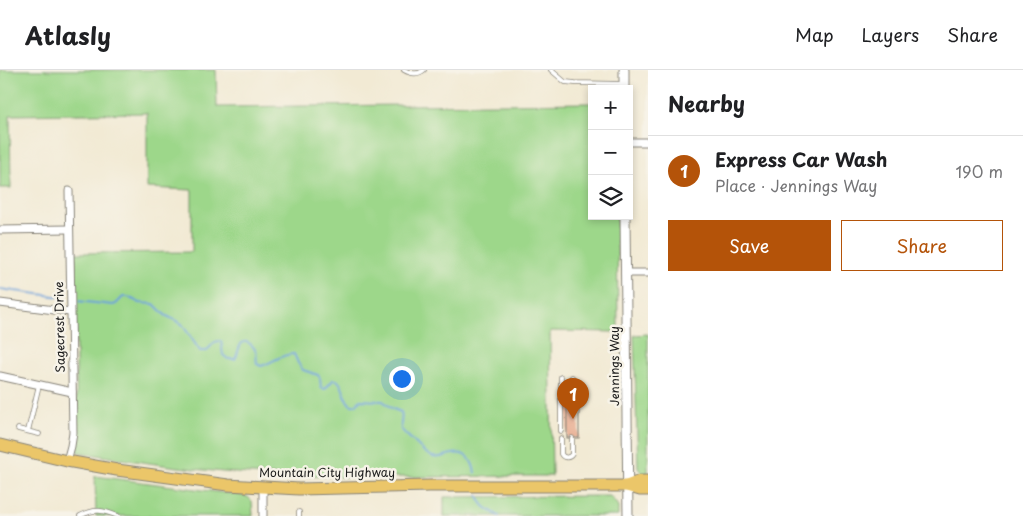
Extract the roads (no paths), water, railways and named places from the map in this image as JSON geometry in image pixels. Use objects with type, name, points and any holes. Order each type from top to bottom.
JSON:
[{"type":"main road","name":"Mountain City Highway","points":[[0,445],[67,461],[228,485],[299,489],[422,486],[627,486],[648,490]]},
{"type":"main road","name":"Mountain City Highway","points":[[627,486],[640,481],[648,481]]},
{"type":"street","points":[[624,70],[624,85]]},
{"type":"street","points":[[633,142],[648,142]]},
{"type":"street","name":"Sagecrest Drive","points":[[67,461],[72,446],[73,433],[69,191]]},
{"type":"street","name":"Jennings Way","points":[[625,220],[628,516]]},
{"type":"street","points":[[0,230],[69,229]]},
{"type":"street","points":[[626,274],[648,274]]},
{"type":"street","points":[[0,303],[70,312]]},
{"type":"street","points":[[0,376],[72,392]]},
{"type":"street","points":[[263,487],[263,516]]},
{"type":"lane","points":[[404,70],[417,74],[424,70]]},
{"type":"lane","points":[[551,70],[565,82],[608,85]]},
{"type":"lane","points":[[561,377],[561,431]]},
{"type":"lane","points":[[572,377],[572,400]]},
{"type":"lane","points":[[28,431],[39,385]]},
{"type":"lane","points":[[18,429],[39,434]]},
{"type":"lane","points":[[561,438],[561,453],[564,457],[569,457],[572,454],[572,438]]},
{"type":"lane","points":[[80,516],[97,510],[118,516]]},
{"type":"waterway","points":[[0,289],[61,297]]},
{"type":"waterway","points":[[77,301],[113,305],[123,297],[128,297],[140,303],[154,304],[165,315],[182,324],[200,351],[207,351],[215,342],[221,341],[223,355],[228,359],[235,359],[243,342],[254,347],[257,364],[261,366],[286,355],[294,354],[303,370],[318,375],[321,388],[325,389],[333,380],[337,380],[351,405],[356,405],[360,400],[383,401],[393,409],[401,412],[401,429],[424,452],[436,457],[457,453],[462,454],[471,461],[475,473]]},
{"type":"waterway","points":[[478,495],[484,505],[499,516]]},
{"type":"place","name":"Express Car Wash","points":[[573,419]]}]
